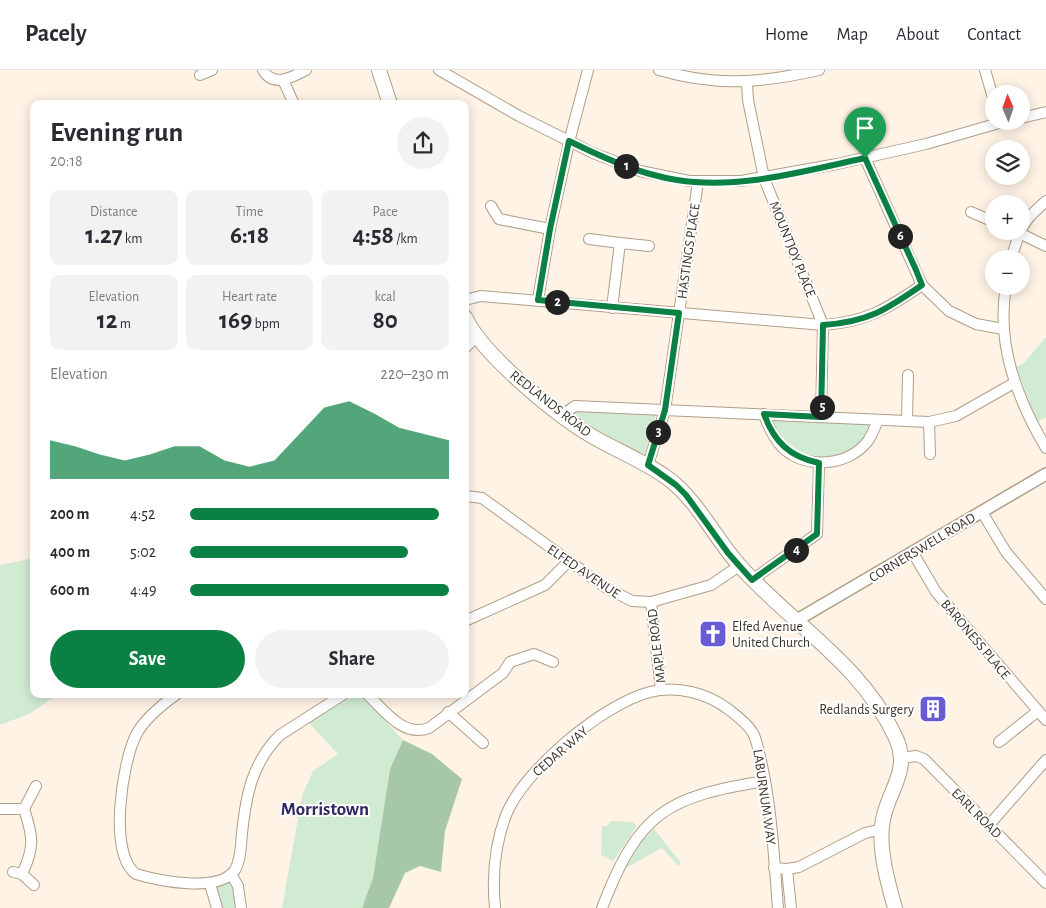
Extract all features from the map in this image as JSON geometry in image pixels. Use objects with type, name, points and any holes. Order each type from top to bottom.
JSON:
[{"type":"main road","points":[[379,70],[389,100]]},
{"type":"main road","name":"REDLANDS ROAD","points":[[469,324],[476,337],[493,355],[562,415],[590,435],[648,465],[676,485],[686,495],[739,566],[752,580],[837,656],[858,680],[894,734],[902,758]]},
{"type":"main road","points":[[895,908],[887,869],[882,829],[885,811],[901,770],[902,758]]},
{"type":"street","points":[[200,75],[212,70]]},
{"type":"street","points":[[263,70],[273,79],[283,80],[306,70]]},
{"type":"street","points":[[439,70],[477,94],[569,141],[640,171],[698,182],[741,181],[764,178],[926,144],[985,127]]},
{"type":"street","points":[[538,300],[550,229],[569,141],[588,70]]},
{"type":"street","points":[[659,70],[696,78],[747,83],[768,81],[819,70]]},
{"type":"street","points":[[985,70],[989,85]]},
{"type":"street","points":[[283,80],[292,100]]},
{"type":"street","name":"MOUNTJOY PLACE","points":[[747,83],[748,100],[764,178],[823,325],[821,417]]},
{"type":"street","points":[[1030,116],[1046,112]]},
{"type":"street","points":[[865,158],[922,285],[935,300],[949,311],[976,324],[1003,329]]},
{"type":"street","name":"HASTINGS PLACE","points":[[648,465],[665,410],[698,182]]},
{"type":"street","points":[[1030,216],[1046,201]]},
{"type":"street","points":[[491,206],[499,219],[550,229]]},
{"type":"street","points":[[971,212],[985,218]]},
{"type":"street","points":[[1030,237],[1046,246]]},
{"type":"street","points":[[589,239],[649,246]]},
{"type":"street","points":[[612,308],[620,243]]},
{"type":"street","points":[[469,299],[481,296],[538,300],[612,308],[823,325],[864,319],[880,312],[922,285]]},
{"type":"street","points":[[1005,295],[1003,329],[1014,383],[1029,418],[1046,448]]},
{"type":"street","points":[[469,344],[476,337]]},
{"type":"street","points":[[908,375],[908,421]]},
{"type":"street","points":[[562,415],[576,406],[929,422],[956,416],[1014,383]]},
{"type":"street","points":[[764,414],[769,427],[784,448],[797,457],[819,463],[841,459],[860,448],[868,440],[878,420]]},
{"type":"street","points":[[929,422],[930,454]]},
{"type":"street","points":[[752,580],[817,534],[819,463]]},
{"type":"street","name":"CORNERSWELL ROAD","points":[[797,620],[1046,474]]},
{"type":"street","name":"ELFED AVENUE","points":[[469,496],[482,498],[568,562],[618,595],[637,602],[651,602],[711,585],[739,566]]},
{"type":"street","points":[[982,512],[1006,552],[1046,599]]},
{"type":"street","name":"BARONESS PLACE","points":[[913,553],[936,592],[1046,720]]},
{"type":"street","points":[[469,618],[545,585],[568,562]]},
{"type":"street","name":"MAPLE ROAD","points":[[651,602],[661,690]]},
{"type":"street","points":[[469,697],[503,673],[510,662],[534,654],[554,662]]},
{"type":"street","name":"LABURNUM WAY","points":[[661,690],[683,691],[707,696],[748,726],[756,741],[765,781],[778,908]]},
{"type":"street","name":"CEDAR WAY","points":[[495,908],[494,878],[496,853],[501,833],[507,814],[527,781],[556,751],[606,713],[631,699],[661,690]]},
{"type":"street","points":[[172,698],[147,720],[136,734],[125,765],[121,790],[122,853],[128,865],[136,874],[210,884],[231,874],[239,859],[247,792],[262,758],[280,735],[338,698]]},
{"type":"street","points":[[371,698],[405,728],[414,732],[429,728],[468,698]]},
{"type":"street","points":[[999,742],[1038,711]]},
{"type":"street","points":[[448,712],[483,743]]},
{"type":"street","name":"EARL ROAD","points":[[902,758],[916,756],[924,760],[1046,883]]},
{"type":"street","points":[[989,825],[1046,760]]},
{"type":"street","points":[[602,908],[626,853],[643,830],[665,811],[704,793],[765,781]]},
{"type":"street","points":[[34,885],[17,873],[32,853],[30,827],[24,809],[36,786]]},
{"type":"street","points":[[0,809],[24,809]]},
{"type":"street","points":[[774,868],[787,870],[799,867],[871,830],[882,829]]},
{"type":"street","points":[[787,870],[791,908]]},
{"type":"street","points":[[231,874],[238,886],[242,908]]},
{"type":"street","points":[[210,884],[217,908]]},
{"type":"green space","points":[[1046,337],[1046,417],[1037,422],[1016,367],[1023,364]]},
{"type":"green space","points":[[569,411],[656,415],[645,454],[605,436]]},
{"type":"green space","points":[[771,418],[871,424],[863,442],[853,450],[843,456],[819,458],[796,451],[786,444],[774,429]]},
{"type":"green space","points":[[30,559],[30,698],[53,698],[29,714],[0,725],[0,565]]},
{"type":"green space","points":[[351,698],[364,698],[403,740],[390,769],[373,878],[362,908],[282,908],[302,796],[313,771],[338,754],[308,722]]},
{"type":"green space","points":[[403,740],[432,754],[462,779],[445,831],[441,872],[420,866],[405,873],[389,908],[362,908],[373,878],[390,769]]},
{"type":"green space","points":[[611,821],[633,822],[637,826],[613,861],[601,855],[602,826],[608,826]]},
{"type":"green space","points":[[654,829],[681,863],[678,866],[662,848],[624,869],[642,841]]},
{"type":"green space","points":[[230,881],[238,908],[221,908],[216,888]]},
{"type":"place","name":"Elfed Avenue United Church","points":[[713,634]]},
{"type":"place","name":"Redlands Surgery","points":[[933,709]]},
{"type":"district","name":"Morristown","points":[[325,808]]},
{"type":"route","points":[[569,141],[607,159],[640,171],[677,180],[698,182],[741,181],[764,178],[865,158],[922,285],[894,304],[864,319],[844,324],[823,325],[821,417],[764,414],[769,427],[784,448],[797,457],[819,463],[817,534],[752,580],[716,538],[686,495],[676,485],[648,465],[665,410],[679,313],[538,300],[550,229],[569,141]]}]
